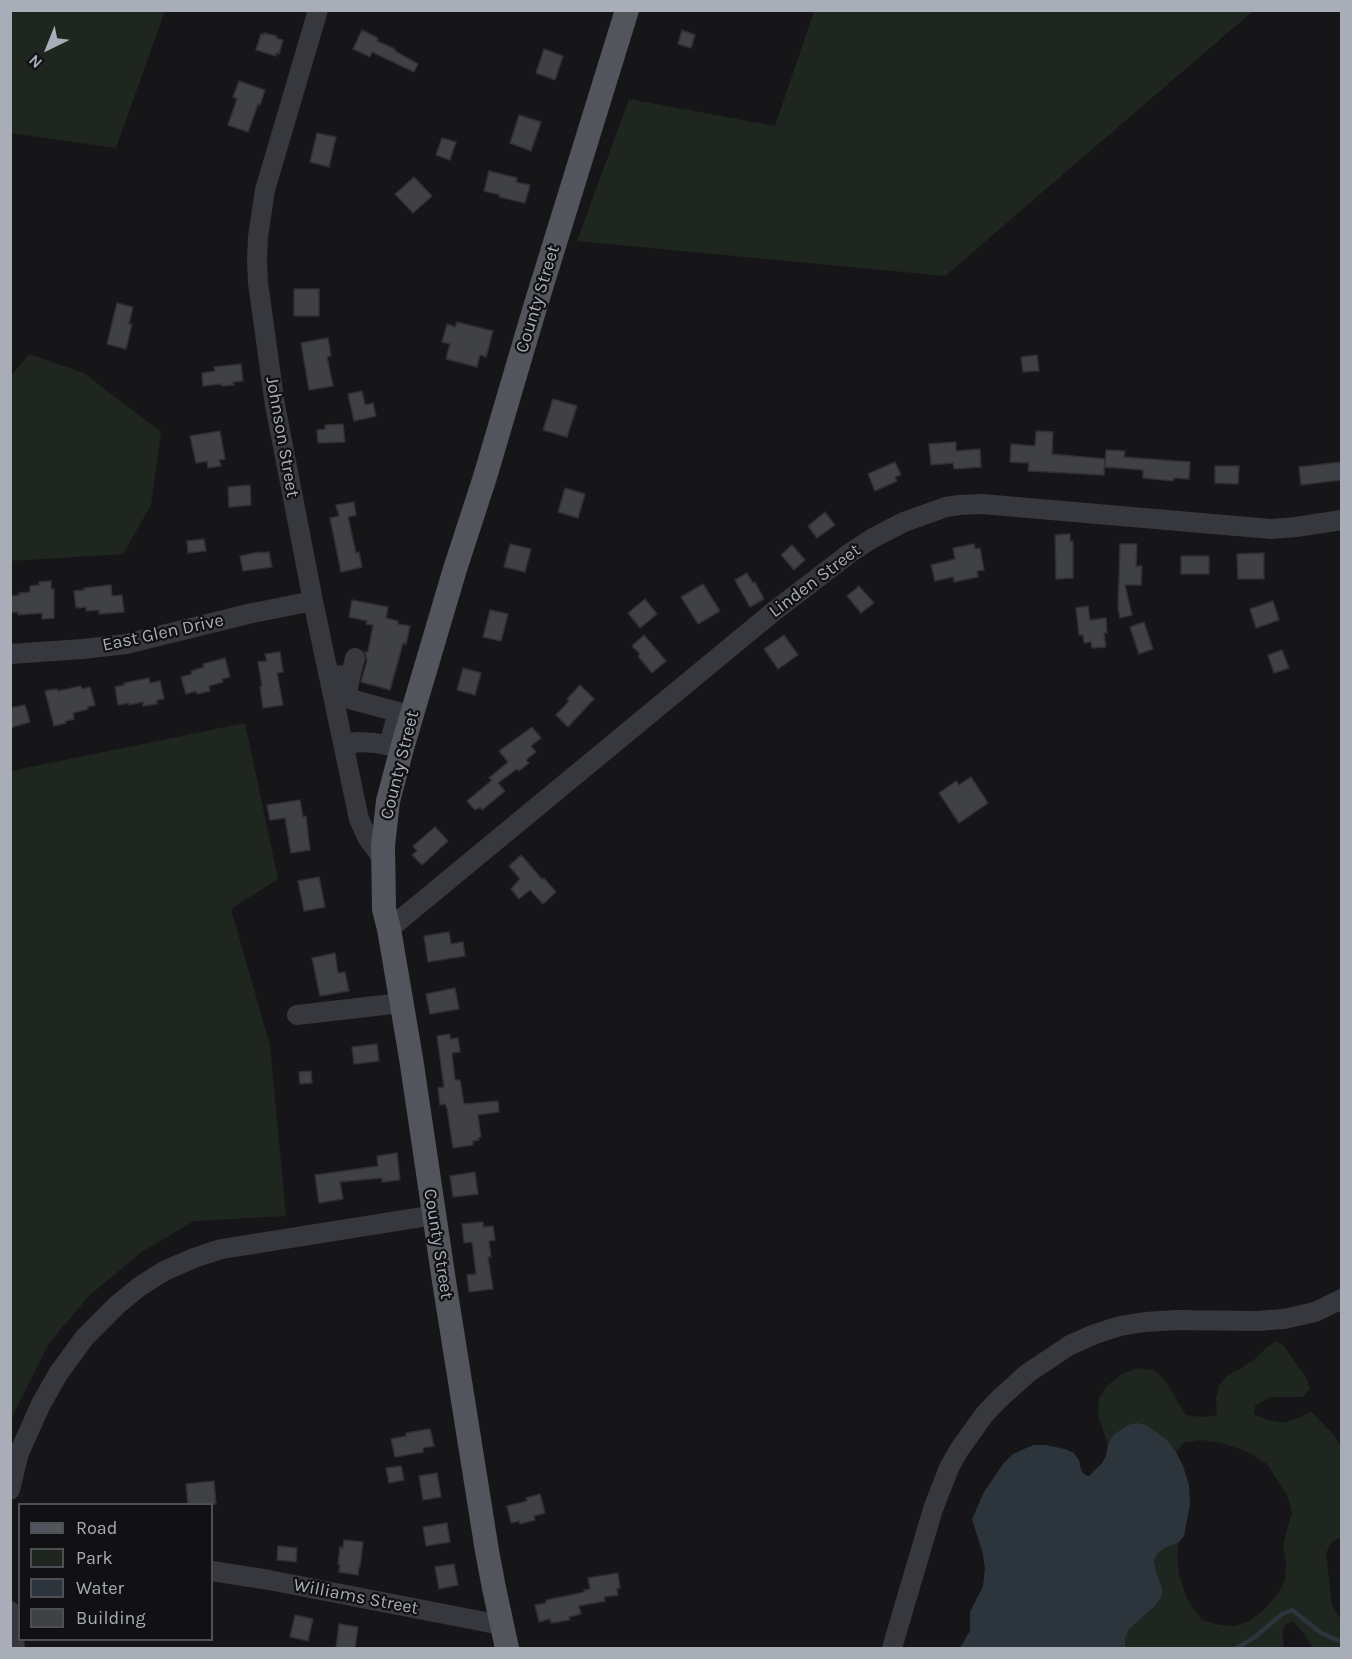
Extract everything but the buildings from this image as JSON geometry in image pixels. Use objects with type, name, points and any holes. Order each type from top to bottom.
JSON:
[{"type":"main road","name":"County Street","points":[[507,1648],[476,1485],[402,1003],[384,909],[385,824],[395,746],[485,477],[627,10]]},
{"type":"street","name":"Johnson Street","points":[[318,10],[265,190],[258,237],[258,283],[275,405],[329,674],[350,745],[359,819],[367,837],[383,859]]},
{"type":"street","name":"Linden Street","points":[[389,929],[782,605],[872,539],[904,522],[946,507],[982,504],[1272,529],[1341,520]]},
{"type":"street","name":"East Glen Drive","points":[[10,654],[83,650],[126,644],[248,614],[313,601]]},
{"type":"street","points":[[354,701],[350,718],[350,745],[395,746],[398,712],[346,698],[355,658]]},
{"type":"street","points":[[329,674],[350,678]]},
{"type":"street","points":[[297,1015],[402,1003]]},
{"type":"street","points":[[10,1490],[19,1453],[41,1404],[58,1374],[86,1337],[117,1305],[139,1287],[164,1271],[221,1249],[434,1215]]},
{"type":"street","points":[[892,1648],[933,1509],[948,1468],[958,1449],[984,1415],[1028,1373],[1070,1345],[1120,1326],[1168,1320],[1264,1321],[1284,1319],[1316,1312],[1341,1299]]},
{"type":"street","name":"Williams Street","points":[[213,1571],[501,1625]]},
{"type":"street","points":[[10,1612],[15,1648]]},
{"type":"green space","points":[[11,10],[165,11],[116,148],[11,133]]},
{"type":"green space","points":[[814,10],[1253,11],[945,276],[577,241],[629,99],[775,126]]},
{"type":"green space","points":[[29,354],[84,373],[161,432],[151,505],[123,554],[11,561],[11,376]]},
{"type":"green space","points":[[245,723],[278,879],[231,909],[270,1045],[286,1216],[194,1221],[140,1253],[90,1295],[49,1343],[11,1419],[11,771]]},
{"type":"green space","points":[[1276,1341],[1283,1345],[1306,1377],[1310,1389],[1302,1397],[1270,1397],[1255,1406],[1254,1414],[1283,1423],[1311,1411],[1334,1435],[1341,1446],[1341,1537],[1332,1542],[1326,1553],[1332,1605],[1341,1620],[1341,1648],[1313,1648],[1303,1632],[1293,1622],[1286,1624],[1282,1631],[1284,1648],[1125,1648],[1125,1639],[1129,1629],[1156,1605],[1162,1595],[1162,1587],[1154,1561],[1157,1554],[1179,1542],[1177,1557],[1179,1574],[1186,1597],[1202,1620],[1235,1626],[1249,1621],[1264,1610],[1278,1594],[1285,1580],[1286,1562],[1283,1547],[1292,1513],[1288,1497],[1267,1464],[1246,1451],[1221,1443],[1201,1440],[1184,1443],[1176,1452],[1168,1441],[1113,1435],[1108,1444],[1098,1416],[1099,1398],[1108,1385],[1122,1374],[1137,1368],[1154,1370],[1166,1382],[1186,1415],[1201,1417],[1217,1415],[1216,1399],[1219,1385],[1227,1376],[1256,1358]]},
{"type":"water","points":[[1136,1423],[1146,1425],[1158,1433],[1176,1452],[1189,1485],[1190,1505],[1184,1536],[1179,1542],[1157,1554],[1154,1561],[1162,1587],[1162,1595],[1156,1605],[1129,1629],[1125,1639],[1125,1648],[960,1648],[970,1631],[970,1612],[983,1586],[985,1569],[983,1554],[972,1519],[984,1492],[1003,1464],[1013,1454],[1024,1449],[1034,1445],[1045,1445],[1074,1453],[1079,1460],[1081,1470],[1089,1476],[1102,1463],[1113,1435],[1128,1425]]},
{"type":"waterway","points":[[1237,1648],[1255,1637],[1282,1614],[1292,1610],[1321,1633],[1342,1642]]}]
